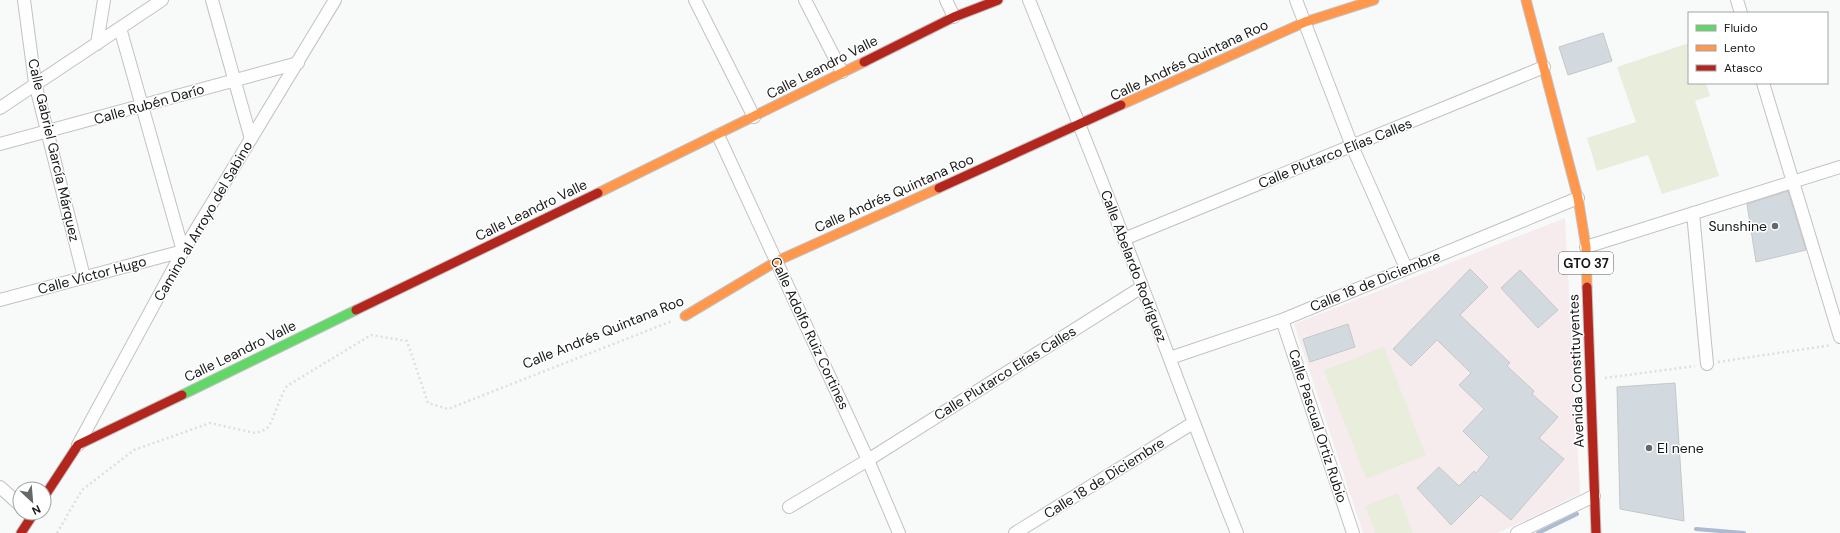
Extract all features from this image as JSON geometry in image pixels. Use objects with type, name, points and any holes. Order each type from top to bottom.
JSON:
[{"type":"street","name":"Calle Gabriel García Márquez","points":[[24,0],[35,84],[84,276]]},
{"type":"street","points":[[97,44],[104,0]]},
{"type":"street","points":[[0,108],[162,0]]},
{"type":"street","points":[[212,0],[251,139]]},
{"type":"street","points":[[695,0],[754,117]]},
{"type":"street","points":[[805,0],[842,72]]},
{"type":"street","points":[[946,0],[954,17]]},
{"type":"street","name":"Calle Leandro Valle","points":[[78,446],[718,135],[954,17],[998,0]]},
{"type":"street","name":"Calle Abelardo Rodríguez","points":[[1029,0],[1124,239],[1170,358],[1193,423],[1237,533]]},
{"type":"street","points":[[1296,0],[1352,146],[1406,268]]},
{"type":"street","name":"Calle Andrés Quintana Roo","points":[[685,316],[777,261],[1079,126],[1305,22],[1374,0]]},
{"type":"street","name":"Avenida Constituyentes","points":[[1526,0],[1578,198],[1586,247],[1596,533]]},
{"type":"street","points":[[1737,0],[1741,12]]},
{"type":"street","name":"Camino al Arroyo del Sabino","points":[[78,446],[183,251],[298,63],[331,2]]},
{"type":"street","points":[[120,28],[183,251]]},
{"type":"street","name":"Calle Rubén Darío","points":[[0,144],[47,133],[298,63]]},
{"type":"street","name":"Calle Plutarco Elías Calles","points":[[1124,239],[1544,67]]},
{"type":"street","points":[[1763,84],[1794,181],[1840,337]]},
{"type":"street","name":"Calle Adolfo Ruiz Cortines","points":[[718,135],[868,460],[899,533]]},
{"type":"street","points":[[1586,247],[1840,167]]},
{"type":"street","name":"Calle 18 de Diciembre","points":[[1170,358],[1282,320],[1578,198]]},
{"type":"street","points":[[1693,213],[1707,364]]},
{"type":"street","name":"Calle Víctor Hugo","points":[[0,300],[84,276],[183,251]]},
{"type":"street","name":"Calle Plutarco Elías Calles","points":[[789,507],[868,460],[1142,287]]},
{"type":"street","name":"Calle Pascual Ortiz Rubio","points":[[1282,320],[1353,533]]},
{"type":"street","name":"Calle 18 de Diciembre","points":[[1015,533],[1193,423]]},
{"type":"street","points":[[52,485],[78,446]]},
{"type":"street","points":[[0,486],[12,497]]},
{"type":"street","points":[[1517,533],[1594,496]]},
{"type":"path","name":"Calle Andrés Quintana Roo","points":[[57,533],[82,490],[134,450],[210,423],[255,433],[262,432],[268,426],[280,396],[287,386],[371,335],[407,341],[428,403],[448,409],[685,316]]},
{"type":"shaded area","points":[[1565,218],[1580,494],[1498,533],[1363,533],[1294,324]]},
{"type":"green space","points":[[1688,43],[1688,84],[1706,84],[1710,96],[1695,101],[1719,176],[1662,194],[1648,155],[1597,171],[1587,138],[1636,122],[1617,67]]},
{"type":"green space","points":[[1384,347],[1426,455],[1366,479],[1324,370]]},
{"type":"green space","points":[[1398,493],[1413,533],[1375,533],[1365,506]]},
{"type":"building","points":[[1603,33],[1612,61],[1568,75],[1559,47]]},
{"type":"building","name":"Sunshine","points":[[1788,191],[1806,250],[1756,262],[1747,204]]},
{"type":"building","points":[[1470,269],[1488,287],[1460,315],[1510,363],[1507,366],[1534,391],[1532,394],[1558,417],[1539,438],[1564,459],[1511,520],[1481,495],[1451,525],[1417,488],[1439,467],[1459,486],[1474,471],[1476,473],[1489,457],[1463,431],[1484,409],[1459,385],[1471,373],[1437,340],[1411,366],[1393,349]]},
{"type":"building","points":[[1520,270],[1558,310],[1538,328],[1501,288]]},
{"type":"building","points":[[1348,324],[1355,347],[1310,362],[1303,339]]},
{"type":"building","name":"El nene","points":[[1675,383],[1684,521],[1620,509],[1617,387]]},
{"type":"waterway","points":[[1538,533],[1577,514]]},
{"type":"waterway","points":[[1696,529],[1744,533]]},
{"type":"traffic: fast","points":[[182,395],[356,310]]},
{"type":"traffic: slow","points":[[1121,105],[1305,22],[1374,0]]},
{"type":"traffic: slow","points":[[1526,0],[1578,198],[1586,247],[1587,287]]},
{"type":"traffic: slow","points":[[598,193],[864,62]]},
{"type":"traffic: slow","points":[[685,316],[777,261],[939,188]]},
{"type":"traffic: jam","points":[[864,62],[954,17],[998,0]]},
{"type":"traffic: jam","points":[[939,188],[1121,105]]},
{"type":"traffic: jam","points":[[356,310],[598,193]]},
{"type":"traffic: jam","points":[[1587,287],[1596,533]]},
{"type":"traffic: jam","points":[[52,485],[78,445],[182,395]]},
{"type":"traffic: jam","points":[[21,533],[29,521]]},
{"type":"place","name":"Sunshine","points":[[1775,226]]},
{"type":"place","name":"El nene","points":[[1649,448]]}]
